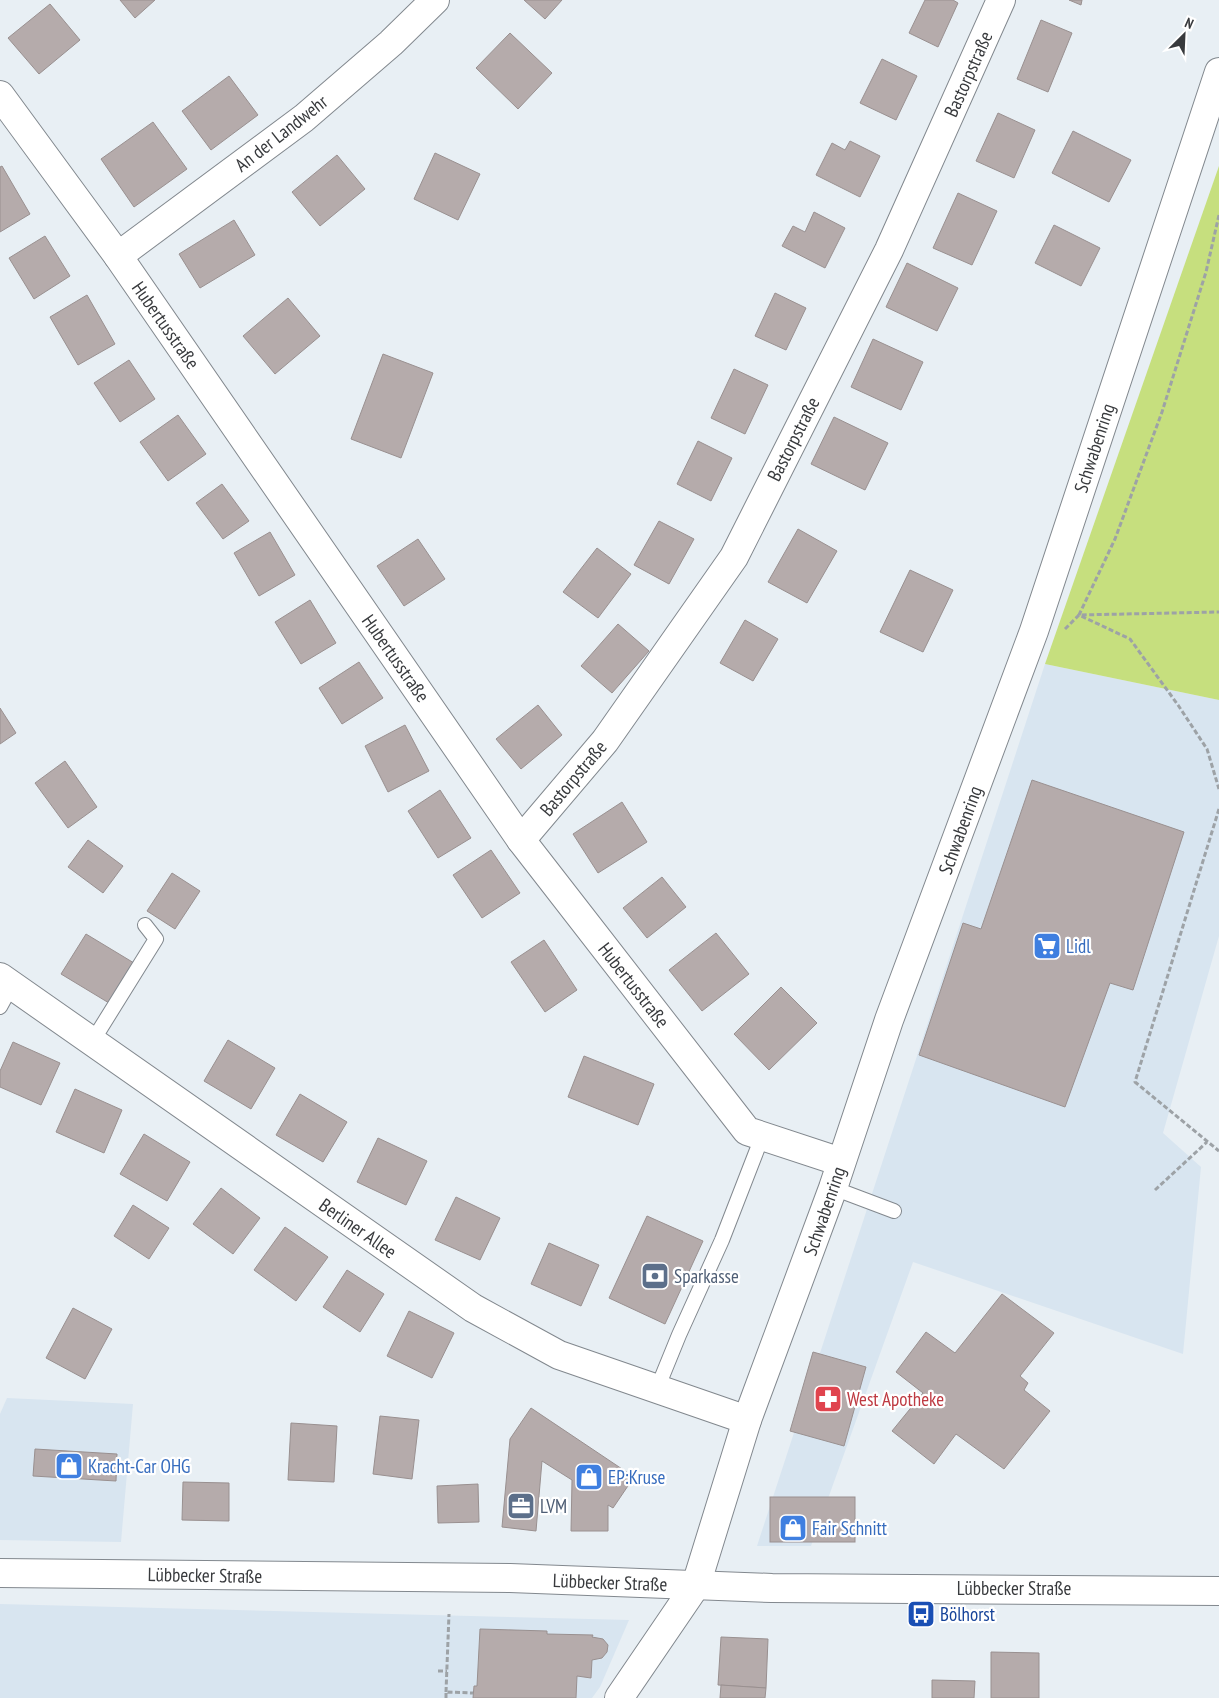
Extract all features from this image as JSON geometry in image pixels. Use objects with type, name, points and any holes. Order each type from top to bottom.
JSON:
[{"type":"street","name":"An der Landwehr","points":[[118,256],[304,118],[391,43],[435,0]]},
{"type":"street","name":"Bastorpstraße","points":[[521,840],[605,741],[734,557],[889,250],[1001,0]]},
{"type":"street","name":"Schwabenring","points":[[619,1698],[696,1585],[747,1420],[834,1188],[889,1020],[1034,631],[1219,72]]},
{"type":"street","name":"Hubertusstraße","points":[[0,95],[118,256],[521,840],[747,1131],[841,1162]]},
{"type":"street","name":"Berliner Allee","points":[[4,989],[92,1042],[473,1308],[559,1355],[747,1420]]},
{"type":"street","name":"Lübbecker Straße","points":[[0,1572],[510,1578],[782,1588],[1219,1591]]},
{"type":"lane","points":[[92,1042],[156,939],[145,925]]},
{"type":"lane","points":[[657,1389],[722,1240],[762,1136]]},
{"type":"lane","points":[[834,1188],[894,1211]]},
{"type":"path","points":[[1034,631],[1064,630],[1079,615],[1114,539],[1162,412],[1206,272],[1219,215]]},
{"type":"path","points":[[1079,615],[1219,612]]},
{"type":"path","points":[[1079,615],[1130,638],[1207,749],[1219,789]]},
{"type":"path","points":[[1219,810],[1135,1082],[1219,1151]]},
{"type":"path","points":[[1156,1190],[1207,1142]]},
{"type":"path","points":[[446,1698],[449,1614]]},
{"type":"path","points":[[438,1670],[447,1671]]},
{"type":"path","points":[[446,1692],[473,1694]]},
{"type":"shaded area","points":[[1045,664],[1219,700],[1219,936],[1163,1133],[1201,1167],[1183,1354],[913,1262],[811,1546],[757,1546]]},
{"type":"shaded area","points":[[7,1398],[133,1404],[121,1542],[0,1540],[0,1414]]},
{"type":"shaded area","points":[[0,1604],[629,1620],[600,1687],[592,1698],[0,1698]]},
{"type":"green space","points":[[1219,166],[1219,700],[1045,664]]},
{"type":"building","points":[[120,0],[155,0],[135,18]]},
{"type":"building","points":[[524,0],[562,0],[545,19]]},
{"type":"building","points":[[925,0],[953,0],[958,3],[938,47],[909,33]]},
{"type":"building","points":[[1069,0],[1082,0],[1081,5]]},
{"type":"building","points":[[50,4],[80,40],[39,74],[8,38]]},
{"type":"building","points":[[1041,20],[1072,33],[1048,92],[1017,79]]},
{"type":"building","points":[[510,33],[552,73],[518,109],[476,68]]},
{"type":"building","points":[[882,59],[917,76],[896,120],[860,103]]},
{"type":"building","points":[[229,76],[258,115],[211,150],[182,111]]},
{"type":"building","points":[[998,113],[1035,130],[1014,178],[976,161]]},
{"type":"building","points":[[153,122],[187,169],[134,207],[101,159]]},
{"type":"building","points":[[1073,131],[1131,160],[1109,202],[1052,173]]},
{"type":"building","points":[[850,141],[880,156],[860,197],[816,175],[832,143],[845,150]]},
{"type":"building","points":[[435,153],[480,174],[458,220],[414,199]]},
{"type":"building","points":[[337,155],[365,189],[320,226],[292,192]]},
{"type":"building","points":[[2,166],[30,214],[0,232],[0,167]]},
{"type":"building","points":[[958,193],[997,211],[972,265],[933,248]]},
{"type":"building","points":[[814,212],[845,228],[825,268],[782,246],[793,226],[805,232]]},
{"type":"building","points":[[234,220],[255,255],[200,288],[179,254]]},
{"type":"building","points":[[1054,225],[1100,248],[1081,286],[1035,263]]},
{"type":"building","points":[[45,236],[70,276],[34,299],[9,258]]},
{"type":"building","points":[[907,263],[958,288],[937,331],[886,307]]},
{"type":"building","points":[[775,293],[806,308],[786,350],[755,336]]},
{"type":"building","points":[[87,295],[115,344],[78,365],[50,317]]},
{"type":"building","points":[[288,298],[320,336],[275,374],[243,336]]},
{"type":"building","points":[[873,339],[923,362],[901,410],[851,387]]},
{"type":"building","points":[[383,354],[433,373],[401,458],[351,439]]},
{"type":"building","points":[[129,360],[155,399],[120,422],[94,383]]},
{"type":"building","points":[[734,369],[768,385],[745,434],[711,418]]},
{"type":"building","points":[[178,415],[206,454],[168,481],[140,442]]},
{"type":"building","points":[[834,417],[888,443],[865,490],[811,464]]},
{"type":"building","points":[[698,441],[732,458],[711,501],[677,484]]},
{"type":"building","points":[[222,484],[249,521],[223,539],[196,503]]},
{"type":"building","points":[[659,521],[694,539],[669,584],[634,565]]},
{"type":"building","points":[[798,529],[837,551],[807,603],[768,582]]},
{"type":"building","points":[[270,532],[295,575],[259,596],[234,553]]},
{"type":"building","points":[[418,539],[445,579],[404,606],[377,566]]},
{"type":"building","points":[[597,548],[631,574],[598,618],[563,592]]},
{"type":"building","points":[[910,570],[953,590],[923,652],[880,632]]},
{"type":"building","points":[[310,600],[336,643],[301,664],[275,622]]},
{"type":"building","points":[[745,620],[778,639],[753,681],[720,663]]},
{"type":"building","points":[[618,624],[649,651],[612,693],[581,666]]},
{"type":"building","points":[[359,662],[383,698],[342,724],[319,688]]},
{"type":"building","points":[[538,705],[562,735],[521,769],[496,739]]},
{"type":"building","points":[[0,708],[16,733],[0,744]]},
{"type":"building","points":[[405,725],[429,771],[388,792],[365,746]]},
{"type":"building","points":[[65,761],[97,807],[68,828],[35,783]]},
{"type":"building","points":[[1032,780],[1184,832],[1133,990],[1110,983],[1065,1107],[919,1055],[963,923],[981,929]]},
{"type":"building","points":[[440,790],[471,838],[438,858],[408,811]]},
{"type":"building","points":[[622,802],[647,842],[598,873],[573,834]]},
{"type":"building","points":[[88,840],[123,866],[103,893],[68,867]]},
{"type":"building","points":[[491,850],[520,893],[482,918],[453,875]]},
{"type":"building","points":[[172,873],[200,891],[175,929],[147,911]]},
{"type":"building","points":[[662,877],[686,907],[647,938],[623,908]]},
{"type":"building","points":[[716,933],[749,974],[702,1011],[669,970]]},
{"type":"building","points":[[86,934],[134,963],[109,1003],[61,974]]},
{"type":"building","points":[[544,940],[577,990],[545,1012],[511,962]]},
{"type":"building","points":[[781,987],[817,1023],[769,1070],[734,1034]]},
{"type":"building","points":[[228,1040],[275,1068],[251,1109],[204,1081]]},
{"type":"building","points":[[13,1042],[60,1063],[41,1105],[0,1087],[0,1071]]},
{"type":"building","points":[[584,1056],[654,1084],[638,1125],[568,1097]]},
{"type":"building","points":[[75,1089],[122,1110],[104,1153],[56,1132]]},
{"type":"building","points":[[300,1094],[347,1122],[323,1162],[276,1135]]},
{"type":"building","points":[[144,1134],[190,1162],[167,1201],[120,1174]]},
{"type":"building","points":[[378,1138],[427,1161],[406,1205],[357,1182]]},
{"type":"building","points":[[221,1188],[260,1218],[233,1254],[193,1224]]},
{"type":"building","points":[[456,1197],[500,1218],[480,1260],[435,1240]]},
{"type":"building","points":[[133,1205],[169,1228],[149,1259],[114,1236]]},
{"type":"building","points":[[647,1216],[703,1241],[665,1324],[609,1298]]},
{"type":"building","points":[[285,1227],[328,1257],[296,1301],[254,1270]]},
{"type":"building","points":[[549,1243],[599,1265],[581,1306],[531,1284]]},
{"type":"building","points":[[347,1270],[384,1294],[360,1332],[323,1307]]},
{"type":"building","points":[[1002,1294],[1054,1333],[1020,1376],[1028,1383],[1024,1390],[1050,1411],[1004,1469],[956,1434],[934,1464],[892,1431],[923,1393],[896,1372],[926,1332],[955,1353]]},
{"type":"building","points":[[73,1308],[112,1329],[85,1379],[46,1358]]},
{"type":"building","points":[[409,1311],[454,1333],[432,1378],[387,1356]]},
{"type":"building","name":"West Apotheke","points":[[813,1352],[866,1367],[844,1446],[790,1431]]},
{"type":"building","points":[[531,1408],[634,1477],[613,1508],[608,1505],[608,1531],[571,1531],[572,1480],[542,1461],[536,1531],[502,1527],[510,1439]]},
{"type":"building","points":[[380,1416],[419,1420],[412,1479],[373,1474]]},
{"type":"building","points":[[291,1423],[337,1426],[334,1482],[288,1480]]},
{"type":"building","points":[[35,1449],[117,1454],[116,1481],[33,1476]]},
{"type":"building","points":[[183,1482],[229,1483],[229,1521],[182,1520]]},
{"type":"building","points":[[478,1484],[479,1522],[438,1523],[437,1486]]},
{"type":"building","points":[[770,1497],[855,1497],[855,1542],[770,1542]]},
{"type":"building","points":[[480,1629],[547,1631],[547,1634],[593,1635],[592,1637],[603,1639],[608,1645],[607,1652],[602,1658],[592,1660],[591,1678],[577,1676],[576,1698],[473,1698],[474,1686],[477,1686]]},
{"type":"building","points":[[721,1637],[768,1639],[766,1688],[718,1685]]},
{"type":"building","points":[[991,1652],[1039,1653],[1039,1698],[991,1698]]},
{"type":"building","points":[[932,1680],[975,1681],[974,1698],[932,1698]]},
{"type":"building","points":[[721,1685],[766,1688],[765,1698],[720,1698]]},
{"type":"place","name":"Lidl","points":[[1047,946]]},
{"type":"place","name":"Sparkasse","points":[[655,1276]]},
{"type":"place","name":"West Apotheke","points":[[828,1399]]},
{"type":"place","name":"Kracht-Car OHG","points":[[69,1466]]},
{"type":"place","name":"EP:Kruse","points":[[589,1477]]},
{"type":"place","name":"LVM","points":[[521,1506]]},
{"type":"place","name":"Fair Schnitt","points":[[793,1528]]},
{"type":"place","name":"Bölhorst","points":[[921,1614]]}]
